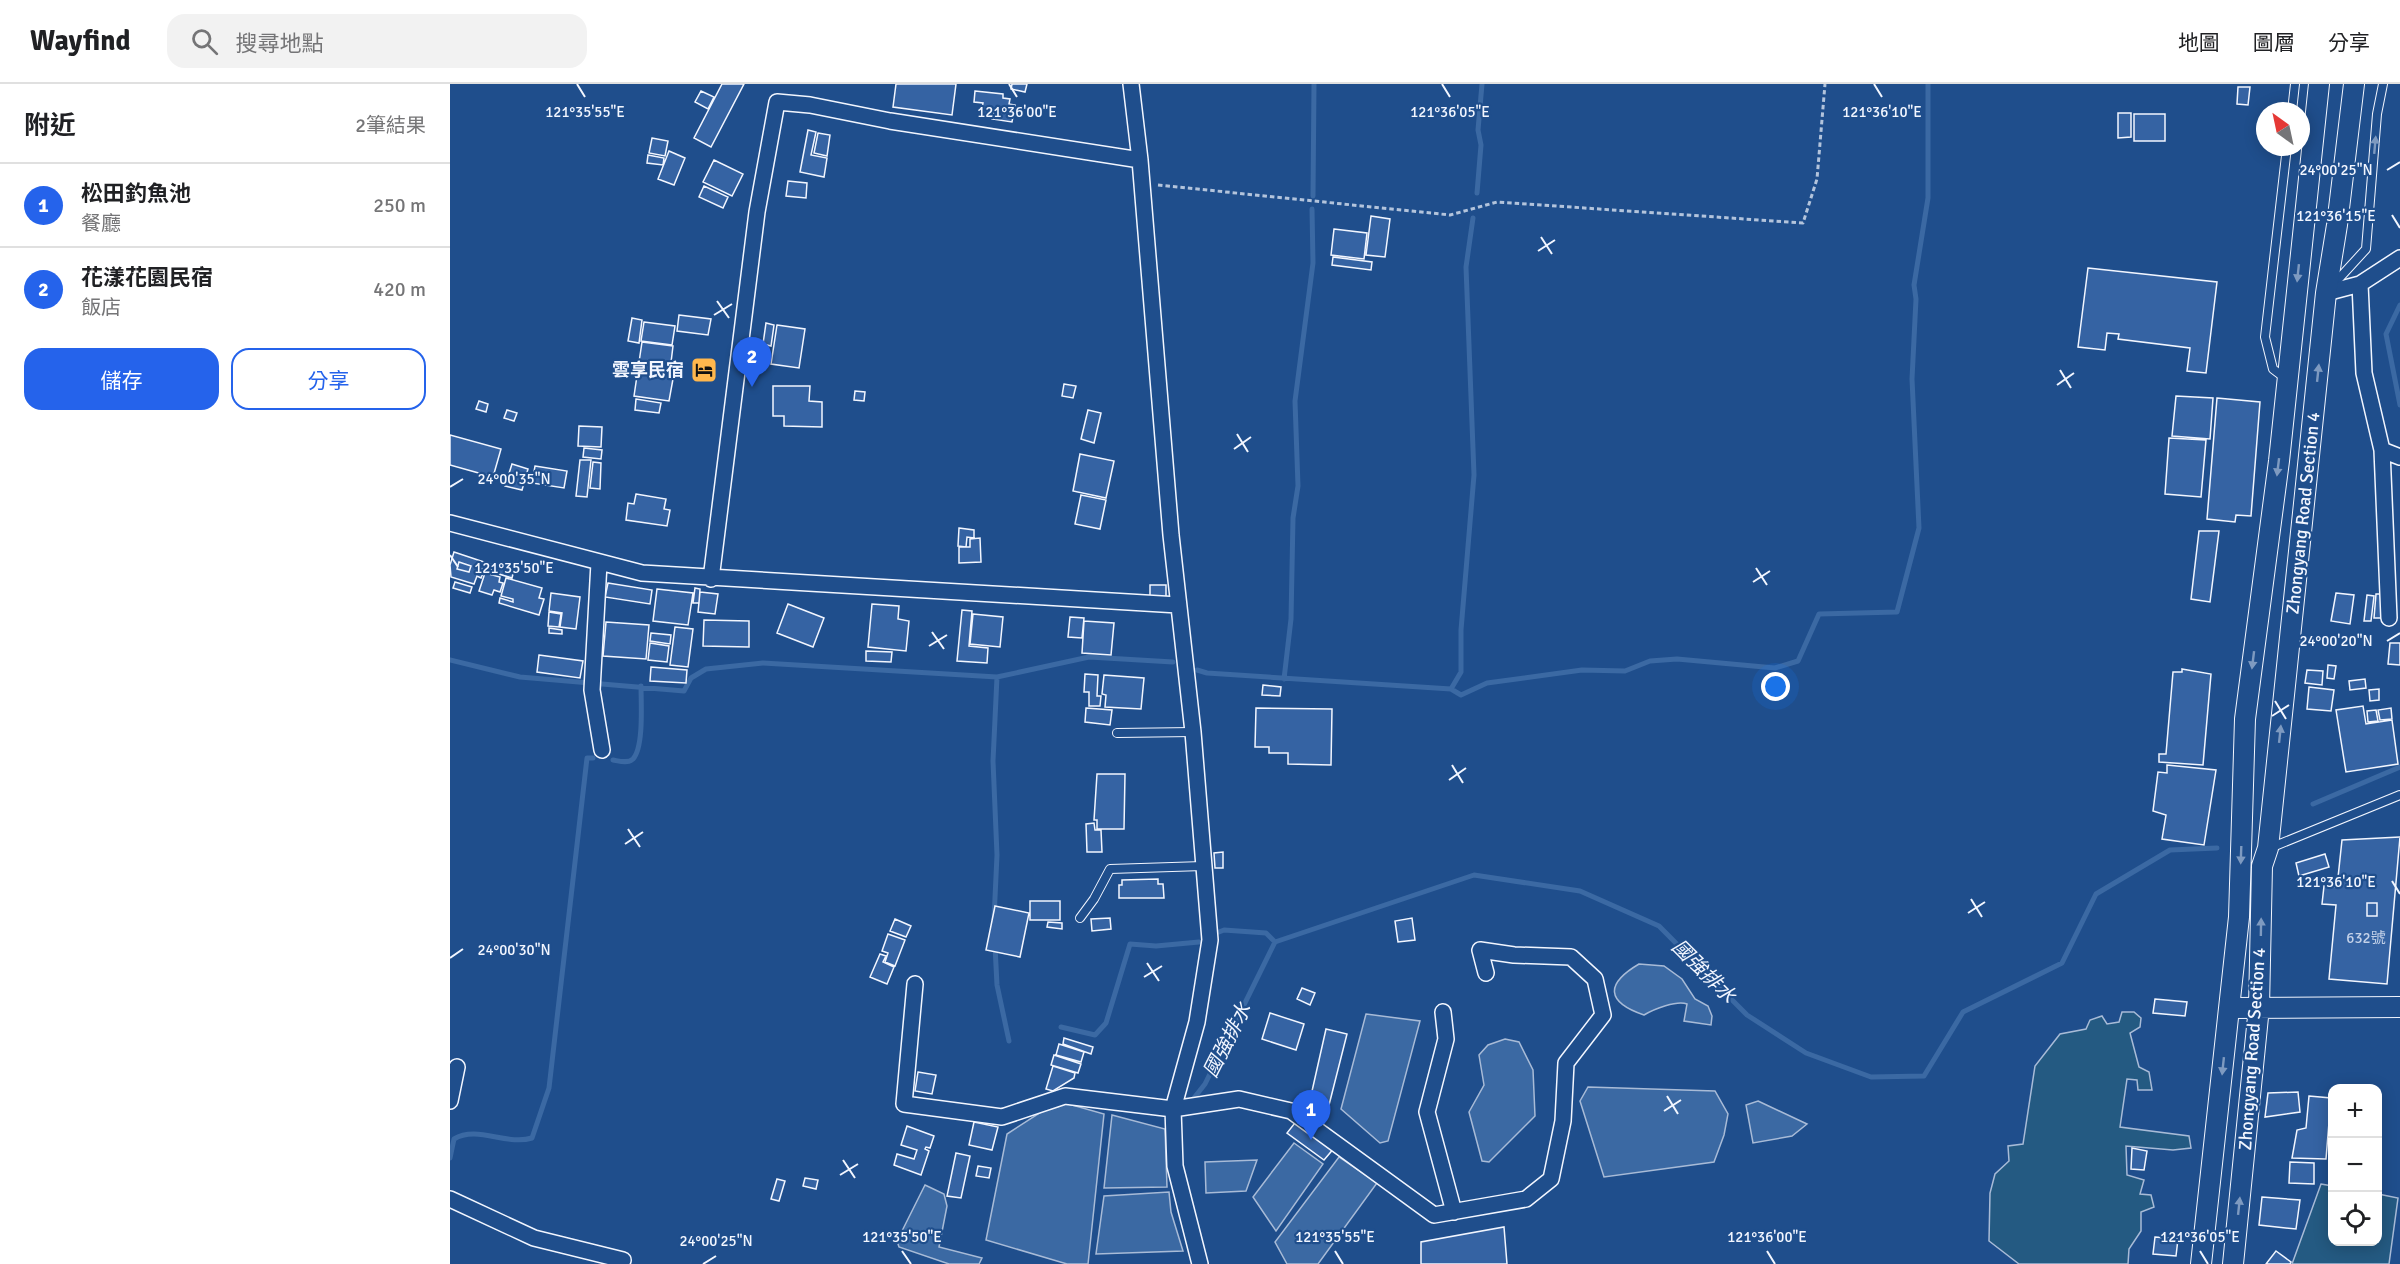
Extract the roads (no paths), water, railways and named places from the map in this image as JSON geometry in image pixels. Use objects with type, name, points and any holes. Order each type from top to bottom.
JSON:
[{"type":"street","points":[[1131,84],[1140,160],[1178,605],[1193,732],[1210,940],[1197,1022],[1173,1109],[1175,1166],[1200,1264]]},
{"type":"street","name":"Zhongyang Road Section 4","points":[[2202,1264],[2239,917],[2245,719],[2287,380],[2319,84]]},
{"type":"street","name":"Zhongyang Road Section 4","points":[[2233,1264],[2259,1006],[2262,866],[2268,848],[2326,293],[2337,225],[2354,84]]},
{"type":"street","points":[[711,579],[757,212],[777,102],[810,105],[890,121],[1140,160]]},
{"type":"street","points":[[2326,293],[2360,284],[2400,258]]},
{"type":"street","points":[[2360,284],[2364,373],[2382,450],[2389,618]]},
{"type":"street","points":[[2382,450],[2400,457]]},
{"type":"street","points":[[450,523],[642,573],[711,579],[1178,605]]},
{"type":"street","points":[[599,563],[592,690],[602,750]]},
{"type":"street","points":[[915,984],[904,1104],[1002,1117],[1065,1096],[1173,1109],[1239,1099],[1291,1111],[1434,1215],[1526,1199],[1551,1179],[1563,1121],[1566,1063],[1603,1015],[1595,979],[1570,957],[1514,955],[1480,950],[1486,973]]},
{"type":"street","points":[[2229,1008],[2259,1006],[2400,1007]]},
{"type":"street","points":[[1443,1012],[1446,1040],[1427,1112],[1454,1212]]},
{"type":"street","points":[[450,1101],[457,1067]]},
{"type":"street","points":[[450,1199],[534,1238],[623,1260]]},
{"type":"lane","points":[[2293,102],[2295,84]]},
{"type":"lane","points":[[2326,293],[2366,249],[2377,114],[2383,84]]},
{"type":"lane","points":[[2286,156],[2265,337],[2274,369],[2287,380]]},
{"type":"lane","points":[[1117,733],[1193,732]]},
{"type":"lane","points":[[2268,848],[2400,795]]},
{"type":"lane","points":[[1080,918],[1094,899],[1110,869],[1203,866]]},
{"type":"waterway","points":[[1313,196],[1314,84]]},
{"type":"waterway","points":[[1477,193],[1481,145],[1478,130],[1482,84]]},
{"type":"waterway","points":[[1197,670],[1207,673],[1451,689],[1461,695],[1487,683],[1582,670],[1625,671],[1650,661],[1677,659],[1775,668],[1798,661],[1819,614],[1897,612],[1919,528],[1912,379],[1916,299],[1914,285],[1928,198],[1928,84]]},
{"type":"waterway","points":[[1284,679],[1291,619],[1293,518],[1298,486],[1295,401],[1313,263],[1312,209]]},
{"type":"waterway","points":[[1451,689],[1461,672],[1461,630],[1474,475],[1466,267],[1473,218]]},
{"type":"waterway","name":"國強排水","points":[[2400,305],[2386,334],[2400,405]]},
{"type":"waterway","points":[[994,919],[997,855],[993,761],[997,677],[1089,657],[1173,662]]},
{"type":"waterway","points":[[450,660],[520,677],[684,691],[691,678],[706,669],[763,663],[997,677]]},
{"type":"waterway","points":[[613,760],[629,761],[637,753],[641,724],[641,686]]},
{"type":"waterway","points":[[450,1158],[454,1139],[463,1135],[472,1134],[513,1140],[532,1138],[549,1088],[587,758],[593,758]]},
{"type":"waterway","name":"國強排水","points":[[2313,804],[2400,767]]},
{"type":"waterway","name":"國強排水","points":[[1190,1103],[1205,1084],[1275,942],[1474,875],[1580,891],[1659,926],[1747,1015],[1806,1053],[1871,1077],[1924,1076],[1963,1012],[2062,963],[2096,894],[2170,850],[2217,848]]},
{"type":"waterway","points":[[1219,932],[1224,930],[1266,933],[1275,942]]},
{"type":"waterway","points":[[1061,1027],[1095,1035],[1106,1023],[1130,944],[1156,946],[1199,942]]},
{"type":"waterway","points":[[995,946],[997,985],[1009,1041]]},
{"type":"place","name":"雲享民宿","points":[[704,370]]},
{"type":"place","name":"花漾花園民宿","points":[[752,387]]},
{"type":"place","name":"松田釣魚池","points":[[1311,1140]]}]
